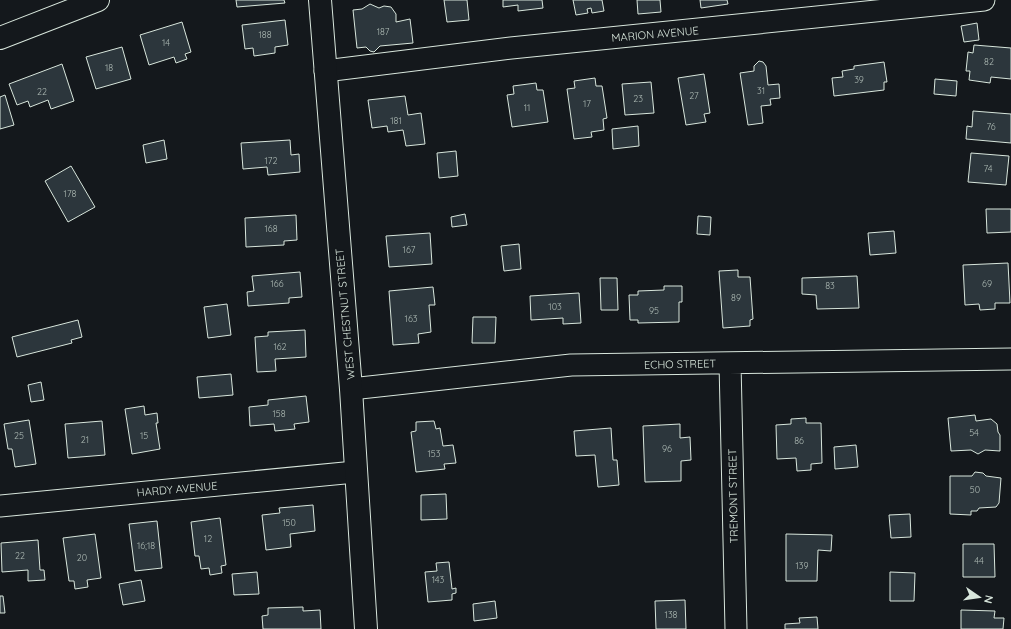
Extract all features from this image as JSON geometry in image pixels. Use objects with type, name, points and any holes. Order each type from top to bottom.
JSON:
[{"type":"main road","points":[[0,38],[98,0]]},
{"type":"main road","name":"WEST CHESTNUT STREET","points":[[320,0],[351,389],[366,629]]},
{"type":"street","name":"MARION AVENUE","points":[[325,71],[511,48],[984,0]]},
{"type":"street","name":"ECHO STREET","points":[[351,389],[571,365],[1011,359]]},
{"type":"street","name":"TREMONT STREET","points":[[730,363],[736,629]]},
{"type":"street","name":"HARDY AVENUE","points":[[0,506],[355,472]]},
{"type":"building","points":[[236,0],[284,0],[285,3],[237,7]]},
{"type":"building","points":[[444,0],[467,0],[469,20],[447,22]]},
{"type":"building","points":[[503,0],[542,0],[543,8],[518,11],[518,5],[503,7]]},
{"type":"building","points":[[573,0],[602,0],[604,11],[592,13],[591,8],[587,9],[588,13],[576,15]]},
{"type":"building","points":[[637,0],[660,0],[661,12],[638,14]]},
{"type":"building","points":[[700,0],[727,0],[728,4],[701,8]]},
{"type":"building","points":[[370,4],[379,8],[384,6],[391,7],[396,14],[396,22],[410,19],[413,43],[380,46],[374,52],[370,51],[366,47],[357,48],[353,10],[362,9]]},
{"type":"building","points":[[285,20],[288,45],[275,47],[275,53],[254,56],[253,48],[245,49],[242,25]]},
{"type":"building","points":[[182,22],[191,52],[185,54],[187,59],[176,63],[174,57],[149,65],[140,35]]},
{"type":"building","points":[[977,23],[979,40],[964,42],[961,26]]},
{"type":"building","points":[[974,45],[1011,48],[1011,79],[991,77],[990,83],[969,80],[970,71],[966,71],[968,52],[973,53]]},
{"type":"building","points":[[122,47],[131,79],[96,89],[86,57]]},
{"type":"building","points":[[759,61],[763,62],[766,66],[768,85],[779,84],[780,98],[770,99],[771,105],[761,106],[763,123],[748,125],[740,73],[754,71],[754,66]]},
{"type":"building","points":[[884,62],[887,82],[884,82],[884,90],[834,96],[832,78],[843,77],[842,71],[854,69],[854,66]]},
{"type":"building","points":[[62,64],[74,101],[51,109],[48,100],[30,107],[28,101],[17,105],[9,84]]},
{"type":"building","points":[[704,74],[710,113],[704,114],[706,122],[686,125],[678,78]]},
{"type":"building","points":[[595,78],[596,86],[602,86],[607,118],[603,119],[604,130],[591,132],[592,137],[574,139],[567,89],[575,88],[574,81]]},
{"type":"building","points":[[935,79],[957,81],[956,96],[934,94]]},
{"type":"building","points":[[651,82],[654,113],[625,115],[622,84]]},
{"type":"building","points":[[536,83],[537,90],[543,90],[548,122],[512,127],[507,95],[514,94],[513,86]]},
{"type":"building","points":[[5,95],[14,125],[0,129],[0,97]]},
{"type":"building","points":[[405,96],[408,115],[421,113],[425,144],[406,146],[403,130],[388,132],[387,126],[372,128],[368,100]]},
{"type":"building","points":[[973,111],[1011,114],[1011,143],[966,139],[967,126],[972,127]]},
{"type":"building","points":[[638,126],[639,146],[613,149],[612,129]]},
{"type":"building","points":[[164,140],[167,159],[146,163],[143,145]]},
{"type":"building","points":[[290,140],[291,155],[299,154],[300,172],[268,175],[267,167],[243,169],[241,143]]},
{"type":"building","points":[[456,151],[458,176],[439,178],[437,153]]},
{"type":"building","points":[[971,153],[1009,156],[1006,185],[968,182]]},
{"type":"building","points":[[71,166],[95,207],[68,222],[45,181]]},
{"type":"building","points":[[986,209],[1011,209],[1011,232],[987,233]]},
{"type":"building","points":[[465,214],[467,225],[452,227],[451,217]]},
{"type":"building","points":[[296,215],[297,240],[284,241],[284,245],[246,247],[245,218]]},
{"type":"building","points":[[698,216],[711,217],[710,235],[697,234]]},
{"type":"building","points":[[894,231],[896,253],[870,255],[868,233]]},
{"type":"building","points":[[430,233],[432,264],[389,267],[386,236]]},
{"type":"building","points":[[519,244],[521,269],[504,271],[501,246]]},
{"type":"building","points":[[1008,263],[1010,303],[995,303],[995,309],[980,310],[979,304],[965,305],[963,265]]},
{"type":"building","points":[[738,270],[738,277],[750,277],[753,319],[750,320],[750,326],[723,328],[719,271]]},
{"type":"building","points":[[300,272],[302,297],[289,298],[289,303],[248,306],[247,292],[254,291],[252,276]]},
{"type":"building","points":[[857,276],[859,308],[817,309],[816,295],[802,294],[802,278]]},
{"type":"building","points":[[600,278],[617,278],[618,310],[601,310]]},
{"type":"building","points":[[664,286],[682,286],[682,302],[679,302],[679,322],[638,323],[638,320],[630,320],[629,295],[638,295],[638,291],[664,290]]},
{"type":"building","points":[[433,287],[435,305],[429,305],[431,332],[418,334],[419,343],[393,345],[389,291]]},
{"type":"building","points":[[579,293],[581,323],[563,324],[563,318],[531,320],[530,296]]},
{"type":"building","points":[[227,304],[231,335],[208,338],[204,307]]},
{"type":"building","points":[[473,317],[496,317],[495,343],[472,343]]},
{"type":"building","points":[[78,320],[82,337],[71,340],[72,343],[17,357],[12,337]]},
{"type":"building","points":[[305,330],[306,357],[275,359],[276,371],[257,372],[255,337],[268,336],[268,332]]},
{"type":"building","points":[[231,374],[233,395],[199,398],[197,377]]},
{"type":"building","points":[[41,382],[44,400],[31,402],[28,385]]},
{"type":"building","points":[[306,396],[309,422],[294,424],[295,429],[275,431],[274,424],[250,426],[249,407],[268,405],[268,400]]},
{"type":"building","points":[[144,406],[145,415],[157,413],[158,423],[156,423],[160,449],[132,454],[125,409]]},
{"type":"building","points":[[975,415],[976,421],[991,419],[997,424],[1000,435],[1000,451],[985,450],[978,454],[971,450],[951,451],[948,418]]},
{"type":"building","points":[[806,418],[806,423],[821,423],[822,463],[811,464],[811,470],[797,471],[796,458],[777,459],[776,425],[791,424],[791,419]]},
{"type":"building","points":[[29,420],[36,464],[15,467],[12,449],[8,449],[4,424]]},
{"type":"building","points":[[102,421],[105,455],[68,458],[65,424]]},
{"type":"building","points":[[434,421],[436,429],[440,428],[443,446],[453,445],[456,463],[444,464],[445,469],[416,472],[411,432],[416,431],[416,422]]},
{"type":"building","points":[[680,424],[680,438],[690,437],[691,460],[681,461],[681,481],[645,482],[643,426]]},
{"type":"building","points":[[611,428],[613,460],[617,460],[619,485],[598,487],[595,455],[576,456],[574,431]]},
{"type":"building","points":[[856,445],[858,467],[835,469],[834,447]]},
{"type":"building","points":[[975,472],[983,473],[986,476],[1001,478],[999,503],[996,507],[979,508],[977,511],[971,511],[971,515],[950,514],[950,476],[972,476]]},
{"type":"building","points":[[446,494],[447,519],[421,520],[421,495]]},
{"type":"building","points":[[313,505],[315,531],[290,534],[291,547],[266,550],[262,515],[280,513],[279,508]]},
{"type":"building","points":[[910,514],[911,537],[891,538],[889,515]]},
{"type":"building","points":[[220,518],[226,565],[221,566],[222,573],[210,575],[209,568],[201,569],[199,556],[195,556],[191,522]]},
{"type":"building","points":[[157,521],[162,568],[135,571],[129,524]]},
{"type":"building","points":[[95,534],[101,578],[87,580],[88,587],[75,589],[74,581],[69,581],[63,538]]},
{"type":"building","points":[[786,534],[832,535],[831,551],[818,550],[817,581],[786,581]]},
{"type":"building","points":[[38,540],[40,570],[44,570],[45,580],[28,581],[28,570],[2,572],[1,543]]},
{"type":"building","points":[[963,544],[994,544],[995,577],[963,577]]},
{"type":"building","points":[[449,562],[452,589],[456,588],[456,593],[452,594],[452,600],[428,602],[425,572],[437,571],[436,563]]},
{"type":"building","points":[[257,572],[259,594],[234,595],[232,574]]},
{"type":"building","points":[[890,572],[915,573],[914,601],[890,601]]},
{"type":"building","points":[[141,580],[145,601],[123,605],[119,584]]},
{"type":"building","points":[[0,596],[3,596],[5,613],[0,613]]},
{"type":"building","points":[[685,600],[686,629],[656,629],[655,601]]},
{"type":"building","points":[[495,601],[497,618],[474,621],[473,604]]},
{"type":"building","points":[[303,607],[303,611],[320,610],[321,629],[263,629],[262,616],[268,615],[268,608]]},
{"type":"building","points":[[961,610],[995,611],[994,618],[1004,618],[1003,629],[961,629]]},
{"type":"building","points":[[817,617],[818,629],[785,629],[785,624],[800,623],[799,618]]}]
